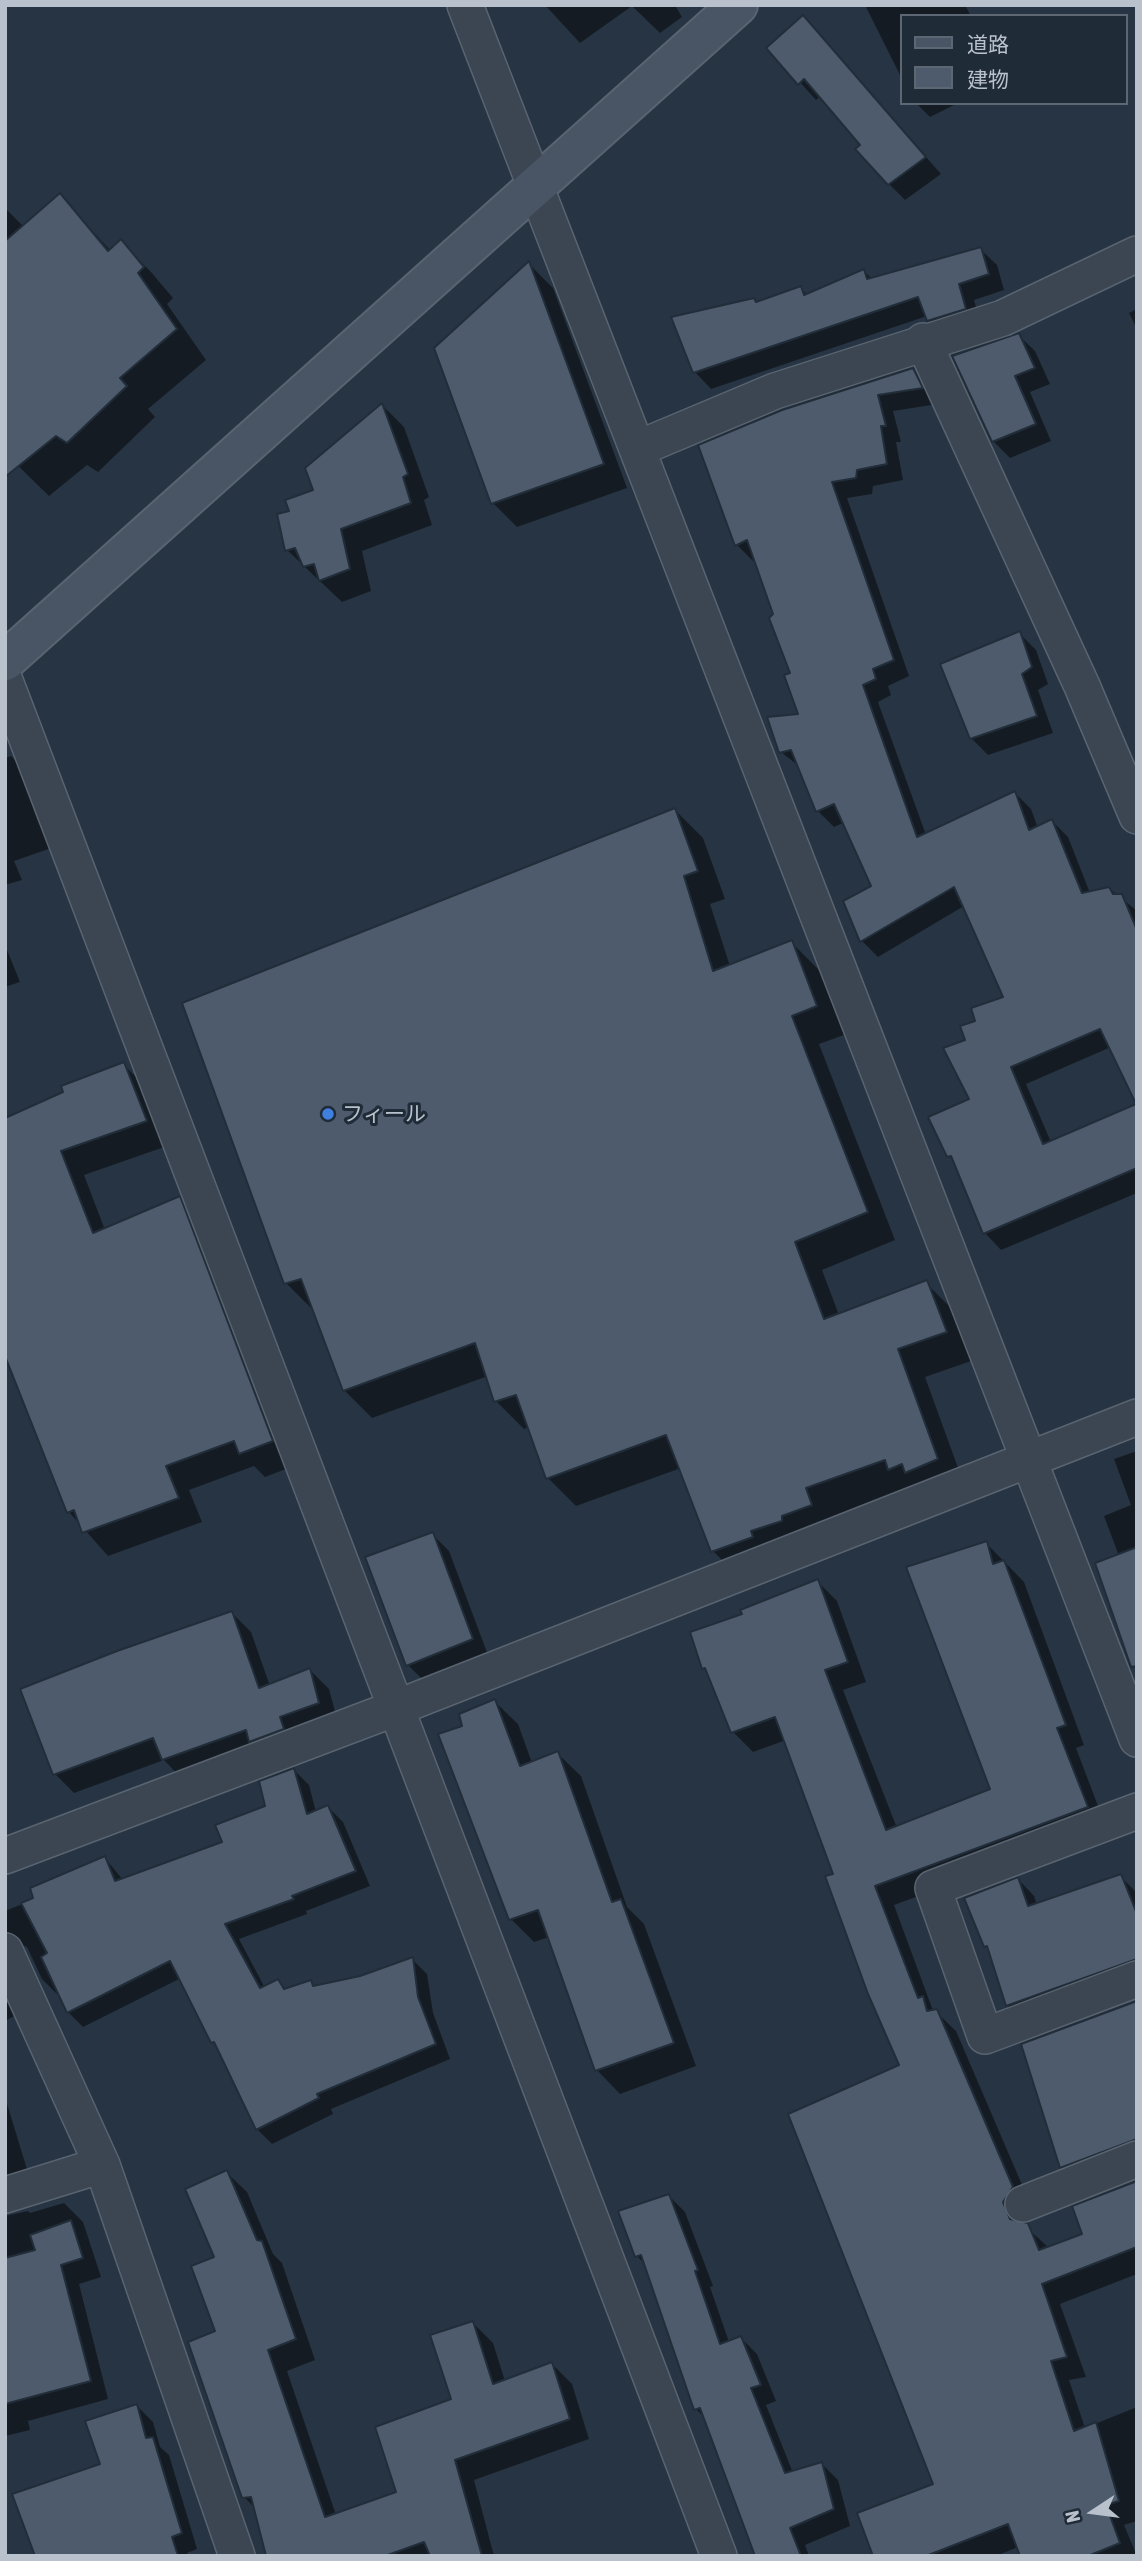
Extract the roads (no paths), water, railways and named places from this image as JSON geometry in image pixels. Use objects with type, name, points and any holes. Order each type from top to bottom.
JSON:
[{"type":"street","points":[[465,5],[538,187],[1137,1739]]},
{"type":"street","points":[[5,661],[538,187],[738,5]]},
{"type":"street","points":[[637,449],[775,391],[923,341],[1003,318],[1137,254]]},
{"type":"street","points":[[923,341],[1082,686],[1137,816]]},
{"type":"street","points":[[5,681],[719,2556]]},
{"type":"street","points":[[5,1856],[396,1708],[1137,1417]]},
{"type":"street","points":[[1137,1811],[933,1888],[985,2036],[1137,1979]]},
{"type":"street","points":[[5,1951],[102,2165],[237,2556]]},
{"type":"street","points":[[1023,2204],[1137,2159]]},
{"type":"street","points":[[5,2195],[102,2165]]},
{"type":"place","name":"フィール","points":[[328,1114]]}]
